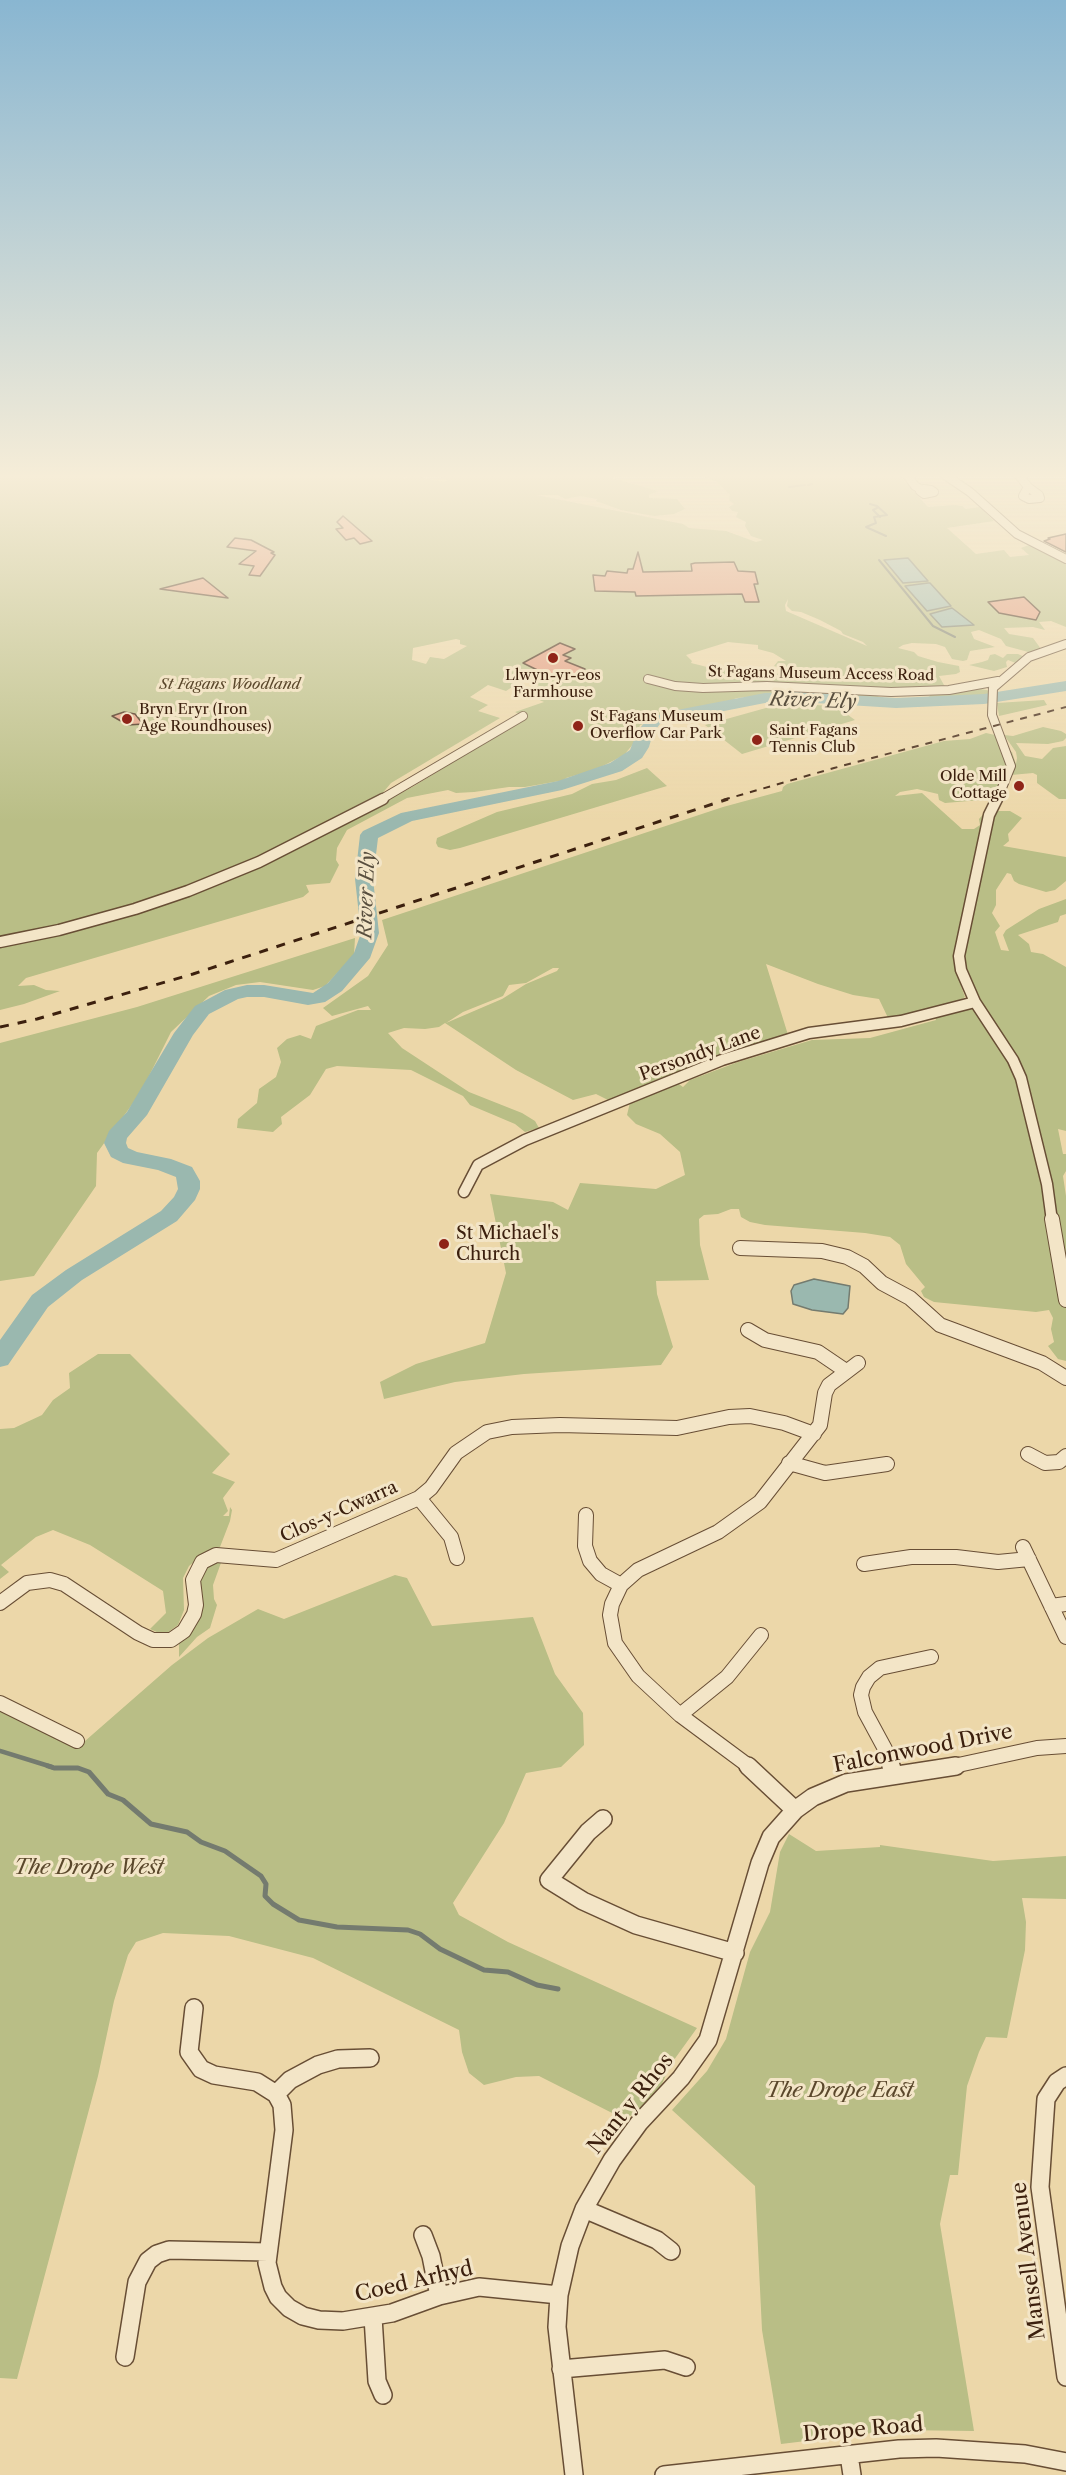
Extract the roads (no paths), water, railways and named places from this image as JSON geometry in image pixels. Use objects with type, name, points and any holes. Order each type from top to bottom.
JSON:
[{"type":"street","points":[[1066,644],[1029,657],[998,681],[993,690],[992,715],[1011,766],[1006,782],[989,815],[960,943],[960,963],[975,1002],[1013,1060],[1021,1078],[1047,1185],[1066,1300]]},
{"type":"street","name":"St Fagans Museum Access Road","points":[[652,678],[661,684],[711,688],[767,686],[909,692],[949,690],[998,681]]},
{"type":"street","points":[[0,942],[59,930],[135,909],[188,891],[259,862],[379,801],[523,716]]},
{"type":"street","name":"Persondy Lane","points":[[464,1192],[478,1165],[525,1140],[722,1060],[809,1033],[901,1021],[975,1002]]},
{"type":"street","points":[[740,1248],[822,1251],[847,1257],[864,1266],[882,1283],[910,1298],[940,1325],[1042,1363],[1066,1378]]},
{"type":"street","points":[[748,1330],[765,1340],[818,1352],[852,1367],[834,1380],[825,1393],[822,1419],[814,1434],[760,1502],[733,1523],[638,1570],[621,1586],[612,1604],[610,1615],[615,1643],[638,1676],[680,1715],[750,1767],[795,1810]]},
{"type":"street","name":"Clos-y-Cwarra","points":[[0,1603],[27,1583],[50,1580],[64,1584],[138,1633],[153,1640],[171,1640],[184,1631],[194,1614],[196,1605],[193,1580],[202,1562],[216,1555],[269,1561],[283,1558],[419,1498],[431,1488],[461,1448],[477,1437],[500,1429],[579,1424],[677,1428],[729,1417],[750,1416],[784,1423],[814,1434]]},
{"type":"street","points":[[1028,1454],[1045,1463],[1059,1462],[1066,1456]]},
{"type":"street","points":[[789,1463],[818,1473],[857,1470],[887,1464]]},
{"type":"street","name":"Clos-y-Cwarra","points":[[419,1498],[458,1535],[457,1558]]},
{"type":"street","points":[[586,1515],[585,1545],[590,1561],[601,1574],[621,1586]]},
{"type":"street","points":[[864,1564],[911,1557],[956,1557],[998,1562],[1026,1553],[1066,1638]]},
{"type":"street","points":[[1051,1606],[1066,1604]]},
{"type":"street","points":[[680,1715],[727,1677],[761,1635]]},
{"type":"street","points":[[894,1775],[885,1749],[865,1712],[861,1695],[863,1686],[869,1677],[880,1668],[931,1657]]},
{"type":"street","points":[[0,1702],[77,1741]]},
{"type":"street","name":"Falconwood Drive","points":[[795,1810],[829,1789],[855,1781],[940,1769],[1028,1749],[1066,1746]]},
{"type":"street","name":"Nant y Rhos","points":[[574,2475],[557,2327],[560,2295],[570,2246],[584,2209],[612,2160],[639,2123],[681,2078],[702,2049],[719,2008],[766,1847],[771,1837],[795,1810]]},
{"type":"street","points":[[603,1819],[588,1832],[549,1880],[583,1900],[636,1925],[735,1953]]},
{"type":"street","points":[[194,2008],[189,2052],[201,2069],[214,2075],[257,2082],[276,2094],[290,2080],[318,2065],[338,2059],[370,2058]]},
{"type":"street","name":"Mansell Avenue","points":[[1066,2076],[1057,2082],[1046,2099],[1040,2187],[1066,2377]]},
{"type":"street","name":"Coed Arhyd","points":[[276,2094],[282,2105],[284,2130],[267,2264],[270,2280],[278,2297],[289,2308],[303,2316],[319,2320],[343,2321],[373,2317],[439,2296],[479,2288],[560,2295]]},
{"type":"street","points":[[584,2209],[657,2240],[671,2251]]},
{"type":"street","points":[[423,2235],[431,2256],[439,2296]]},
{"type":"street","points":[[125,2357],[137,2282],[141,2271],[152,2258],[168,2250],[268,2252]]},
{"type":"street","points":[[373,2317],[377,2381],[383,2395]]},
{"type":"street","points":[[561,2369],[665,2360],[686,2367]]},
{"type":"street","name":"Drope Road","points":[[664,2475],[936,2448],[1025,2454],[1066,2462]]},
{"type":"street","points":[[849,2455],[852,2475]]},
{"type":"water","points":[[909,590],[937,590],[951,606],[927,611]]},
{"type":"water","points":[[952,608],[974,625],[942,627],[930,614]]},
{"type":"water","points":[[814,1279],[850,1286],[848,1308],[843,1314],[812,1310],[793,1304],[791,1291],[794,1285]]},
{"type":"waterway","points":[[904,590],[933,626],[955,637]]},
{"type":"waterway","name":"River Ely","points":[[0,1359],[40,1301],[74,1275],[169,1216],[184,1200],[189,1189],[189,1181],[184,1172],[163,1164],[131,1158],[119,1152],[115,1143],[117,1136],[136,1115],[184,1033],[202,1010],[232,994],[247,991],[264,991],[308,999],[318,998],[335,987],[363,954],[370,933],[364,879],[369,835],[407,817],[562,785],[616,767],[636,754],[641,747],[645,732],[654,721],[677,715],[765,698],[799,697],[896,703],[984,699],[1066,686]]},
{"type":"waterway","points":[[0,1751],[52,1767]]},
{"type":"waterway","points":[[48,1766],[78,1768],[89,1772],[108,1794],[123,1800],[151,1824],[187,1832],[201,1842],[225,1851],[261,1876],[266,1884],[265,1896],[273,1904],[299,1920],[337,1927],[408,1930],[420,1934],[440,1949],[484,1970],[508,1972],[537,1985],[558,1989]]},
{"type":"railway","points":[[723,800],[834,768],[1066,707]]},
{"type":"railway","points":[[0,1027],[37,1019],[193,974],[728,799]]},
{"type":"place","name":"Llwyn-yr-eos Farmhouse","points":[[553,658]]},
{"type":"place","name":"Bryn Eryr (Iron Age Roundhouses)","points":[[127,719]]},
{"type":"place","name":"St Fagans Museum Overflow Car Park","points":[[578,726]]},
{"type":"place","name":"Saint Fagans Tennis Club","points":[[757,740]]},
{"type":"place","name":"Olde Mill Cottage","points":[[1019,786]]},
{"type":"place","name":"St Michael's Church","points":[[444,1244]]},
{"type":"park label","name":"St Fagans Woodland","points":[[230,685]]},
{"type":"park label","name":"The Drope West","points":[[89,1868]]},
{"type":"park label","name":"The Drope East","points":[[840,2091]]}]
